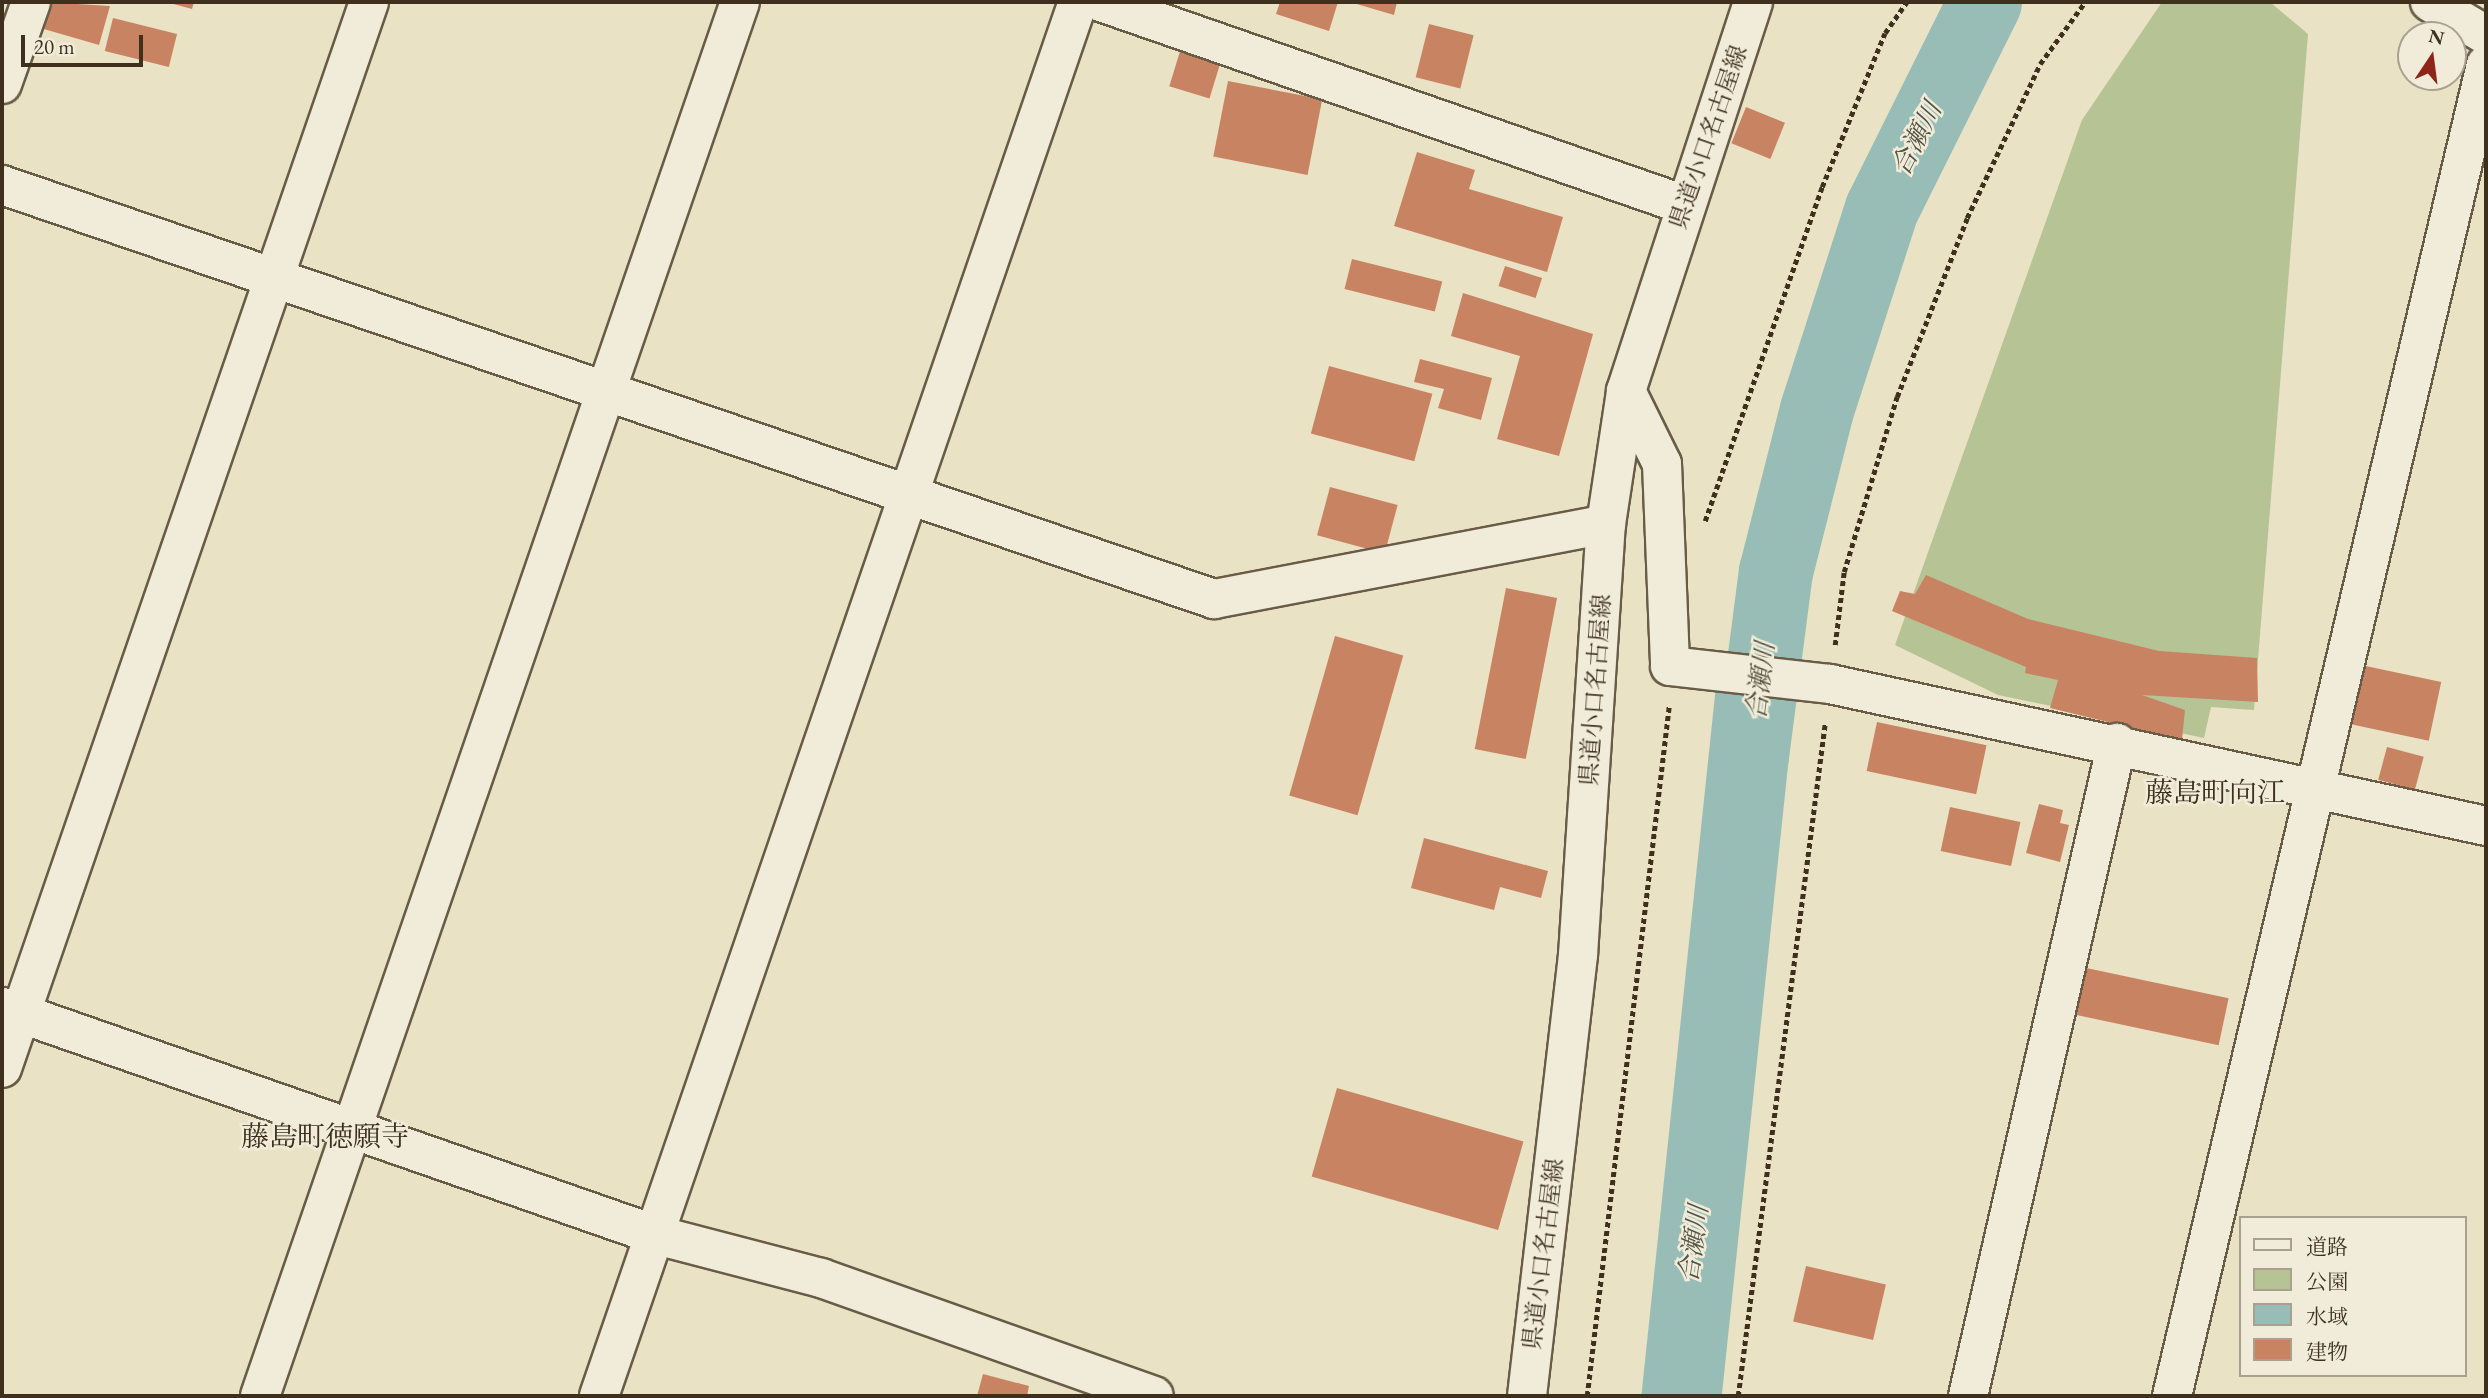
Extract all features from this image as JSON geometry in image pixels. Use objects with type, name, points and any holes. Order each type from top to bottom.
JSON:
[{"type":"street","points":[[2,84],[31,2]]},
{"type":"street","points":[[2,1068],[11,1010],[369,2]]},
{"type":"street","points":[[260,1396],[356,1128],[608,396],[740,2]]},
{"type":"street","points":[[599,1396],[1078,2]]},
{"type":"street","points":[[1101,2],[1685,205]]},
{"type":"street","name":"県道小口名古屋線","points":[[1527,1396],[1578,956],[1606,524],[1626,391],[1754,2]]},
{"type":"street","points":[[2430,2],[2486,35]]},
{"type":"street","points":[[2172,1396],[2321,787],[2486,65]]},
{"type":"street","points":[[2,185],[909,499],[1214,599],[1606,524]]},
{"type":"street","points":[[1626,391],[1662,464],[1677,666],[1830,684],[2321,787],[2486,826]]},
{"type":"street","points":[[1968,1396],[2117,743]]},
{"type":"street","points":[[11,1010],[356,1128],[656,1235],[821,1278],[1154,1396]]},
{"type":"path","points":[[1698,531],[1712,510],[1759,356],[1822,187],[1885,33],[1907,2]]},
{"type":"path","points":[[1587,1396],[1677,666]]},
{"type":"green space","points":[[2162,2],[2270,2],[2308,34],[2254,710],[2211,707],[2204,738],[1998,695],[1895,645],[2082,120]]},
{"type":"water","points":[[1717,676],[1797,684],[1722,1396],[1641,1396]]},
{"type":"building","points":[[44,2],[110,6],[99,45],[37,27]]},
{"type":"building","points":[[166,2],[194,2],[192,9]]},
{"type":"building","points":[[1280,2],[1338,2],[1329,31],[1276,14]]},
{"type":"building","points":[[1350,2],[1397,2],[1394,15]]},
{"type":"building","points":[[113,18],[177,34],[169,67],[105,51]]},
{"type":"building","points":[[1429,24],[1474,35],[1460,88],[1416,77]]},
{"type":"building","points":[[1181,48],[1221,60],[1209,99],[1169,86]]},
{"type":"building","points":[[1228,81],[1322,99],[1308,175],[1213,157]]},
{"type":"building","points":[[1746,107],[1785,123],[1770,159],[1731,143]]},
{"type":"building","points":[[1417,152],[1475,170],[1469,189],[1563,217],[1547,272],[1394,226]]},
{"type":"building","points":[[1352,259],[1442,281],[1435,312],[1345,289]]},
{"type":"building","points":[[1505,266],[1542,278],[1536,298],[1499,286]]},
{"type":"building","points":[[1463,293],[1593,334],[1559,456],[1497,439],[1520,356],[1451,336]]},
{"type":"building","points":[[1420,359],[1492,378],[1481,420],[1438,408],[1444,389],[1414,382]]},
{"type":"building","points":[[1329,366],[1432,394],[1414,461],[1311,434]]},
{"type":"building","points":[[1330,487],[1398,505],[1385,553],[1317,535]]},
{"type":"building","points":[[1926,575],[2028,619],[2159,651],[2257,658],[2258,702],[2142,695],[2185,710],[2182,740],[2050,708],[2058,680],[2025,673],[2026,667],[1892,611],[1900,591],[1915,594]]},
{"type":"building","points":[[1506,588],[1557,598],[1526,759],[1475,749]]},
{"type":"building","points":[[1335,636],[1403,656],[1357,815],[1289,796]]},
{"type":"building","points":[[2361,665],[2441,682],[2429,741],[2349,724]]},
{"type":"building","points":[[1877,722],[1987,745],[1976,794],[1867,771]]},
{"type":"building","points":[[2387,747],[2424,757],[2415,790],[2378,780]]},
{"type":"building","points":[[2039,804],[2063,810],[2060,823],[2069,825],[2060,862],[2026,853]]},
{"type":"building","points":[[1950,807],[2020,822],[2011,866],[1941,851]]},
{"type":"building","points":[[1424,838],[1548,871],[1541,898],[1500,887],[1494,910],[1411,888]]},
{"type":"building","points":[[2077,966],[2229,998],[2219,1045],[2067,1013]]},
{"type":"building","points":[[1337,1088],[1523,1141],[1498,1230],[1312,1176]]},
{"type":"building","points":[[1806,1266],[1886,1284],[1873,1340],[1793,1322]]},
{"type":"building","points":[[983,1374],[1029,1386],[1027,1396],[977,1396]]},
{"type":"waterway","name":"合瀬川","points":[[1752,756],[1776,572],[1817,410],[1882,209],[1985,2]]},
{"type":"district","name":"藤島町向江","points":[[2215,792]]},
{"type":"district","name":"藤島町徳願寺","points":[[325,1136]]}]
